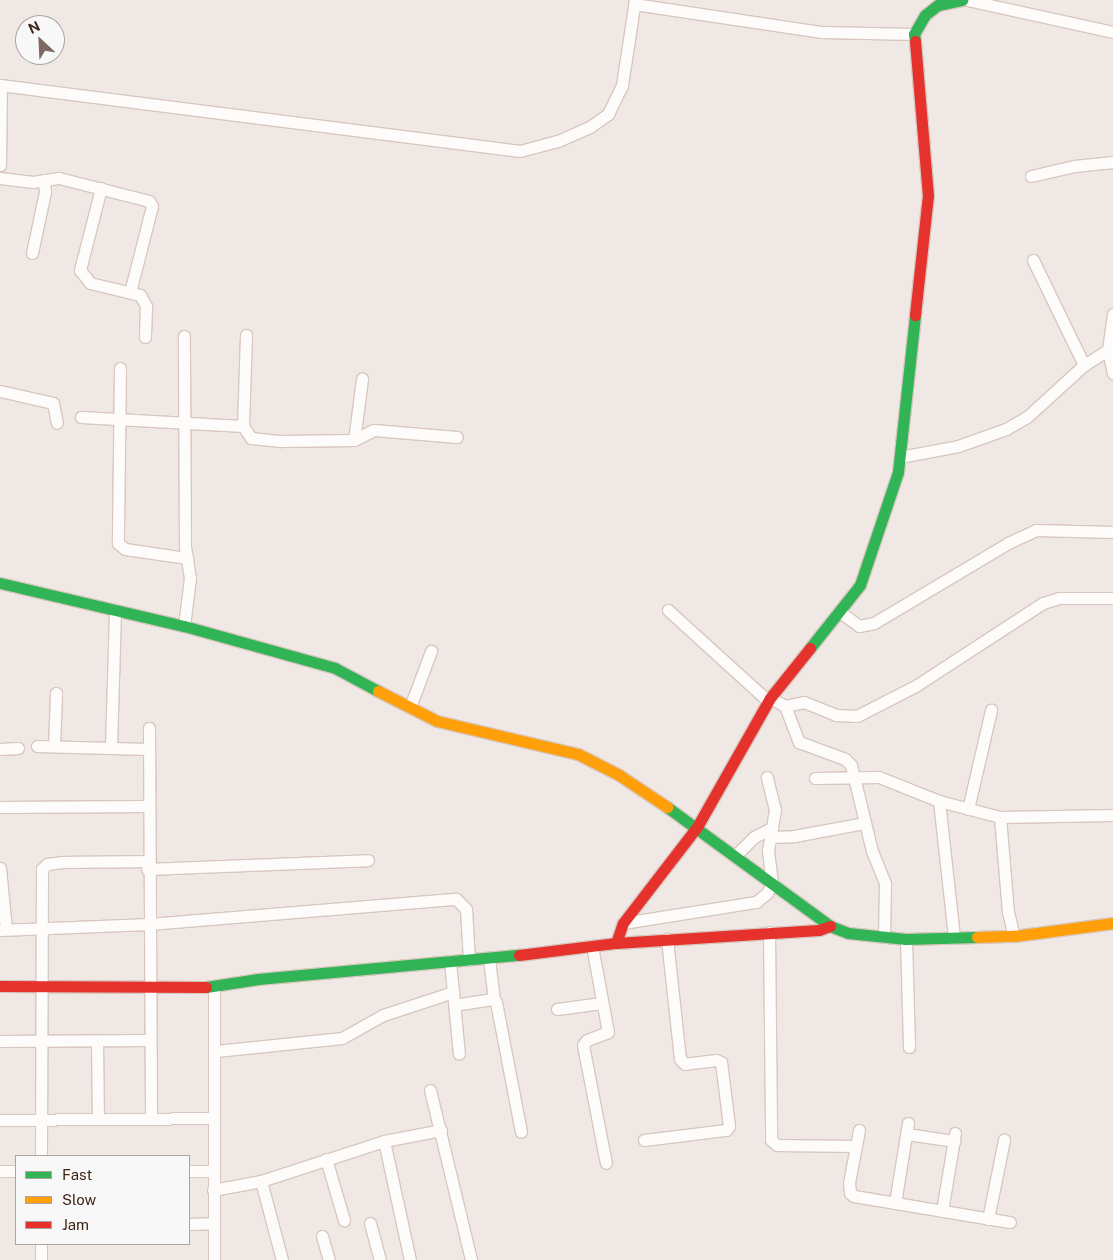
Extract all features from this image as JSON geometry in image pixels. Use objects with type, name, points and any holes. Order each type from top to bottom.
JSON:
[{"type":"street","points":[[616,943],[623,923],[696,827],[732,770],[771,697],[839,614],[860,585],[898,472],[928,194],[914,34],[924,14],[938,5],[962,0]]},
{"type":"street","points":[[967,0],[1113,32]]},
{"type":"street","points":[[0,165],[0,85],[520,151],[558,141],[608,114],[622,85],[635,2],[822,32],[914,34]]},
{"type":"street","points":[[1031,176],[1074,166],[1113,162]]},
{"type":"street","points":[[0,178],[44,180],[59,178],[147,200],[152,206],[130,292]]},
{"type":"street","points":[[32,253],[45,192],[44,180]]},
{"type":"street","points":[[101,188],[80,270],[90,283],[130,292],[143,299],[146,337]]},
{"type":"street","points":[[1033,260],[1084,365]]},
{"type":"street","points":[[1113,314],[1111,348],[1113,373]]},
{"type":"street","points":[[246,335],[243,426],[251,438],[354,440],[374,430],[458,437]]},
{"type":"street","points":[[184,336],[187,558],[190,578],[184,626]]},
{"type":"street","points":[[900,457],[958,446],[1006,429],[1027,417],[1084,365],[1111,348]]},
{"type":"street","points":[[120,368],[118,543],[126,548],[187,558]]},
{"type":"street","points":[[354,440],[362,379]]},
{"type":"street","points":[[0,391],[53,403],[57,423]]},
{"type":"street","points":[[81,418],[184,421],[243,426]]},
{"type":"street","points":[[839,614],[859,626],[874,623],[1036,530],[1113,532]]},
{"type":"street","points":[[0,583],[184,626],[336,668],[437,721],[578,754],[619,775],[696,827],[830,926],[848,933],[906,939],[1014,936],[1113,923]]},
{"type":"street","points":[[785,706],[804,702],[837,715],[856,716],[917,684],[1044,603],[1059,598],[1113,598]]},
{"type":"street","points":[[668,610],[771,697],[785,706],[799,742],[845,759],[851,766],[851,776],[864,822],[885,883],[884,936]]},
{"type":"street","points":[[111,747],[115,611]]},
{"type":"street","points":[[410,707],[431,651]]},
{"type":"street","points":[[54,746],[56,692]]},
{"type":"street","points":[[968,809],[991,710]]},
{"type":"street","points":[[149,728],[147,865],[151,1118]]},
{"type":"street","points":[[37,746],[149,749]]},
{"type":"street","points":[[0,749],[18,748]]},
{"type":"street","points":[[623,923],[756,902],[772,883],[768,850],[775,810],[767,776]]},
{"type":"street","points":[[815,778],[878,777],[939,801],[1000,817],[1113,815]]},
{"type":"street","points":[[939,801],[954,937]]},
{"type":"street","points":[[0,807],[148,806]]},
{"type":"street","points":[[1000,817],[1008,912],[1014,936]]},
{"type":"street","points":[[735,856],[754,837],[771,832],[794,836],[864,822]]},
{"type":"street","points":[[41,1155],[40,986],[42,869],[47,864],[147,865],[368,860]]},
{"type":"street","points":[[0,868],[3,930],[41,926],[148,924],[456,900],[466,909],[469,960]]},
{"type":"street","points":[[0,986],[214,986],[258,979],[490,959],[616,943],[819,930],[830,926]]},
{"type":"street","points":[[769,932],[771,1140],[777,1144],[856,1146]]},
{"type":"street","points":[[644,1140],[726,1130],[729,1126],[721,1062],[716,1060],[685,1064],[680,1059],[667,939]]},
{"type":"street","points":[[906,939],[909,1047]]},
{"type":"street","points":[[592,946],[607,1034],[587,1040],[583,1045],[606,1163]]},
{"type":"street","points":[[490,959],[494,1000],[521,1132]]},
{"type":"street","points":[[450,961],[459,1054]]},
{"type":"street","points":[[214,986],[216,1051],[213,1171],[214,1260]]},
{"type":"street","points":[[216,1051],[342,1038],[383,1014],[453,992]]},
{"type":"street","points":[[454,1005],[494,1000]]},
{"type":"street","points":[[557,1009],[602,1003]]},
{"type":"street","points":[[0,1041],[149,1040]]},
{"type":"street","points":[[97,1041],[98,1119]]},
{"type":"street","points":[[430,1090],[471,1260]]},
{"type":"street","points":[[0,1120],[214,1118]]},
{"type":"street","points":[[895,1203],[908,1128],[954,1137],[942,1211]]},
{"type":"street","points":[[213,1190],[261,1181],[384,1141],[440,1130]]},
{"type":"street","points":[[859,1130],[848,1183],[850,1194],[860,1199],[1010,1222]]},
{"type":"street","points":[[988,1219],[1004,1140]]},
{"type":"street","points":[[384,1141],[410,1260]]},
{"type":"street","points":[[326,1159],[344,1220]]},
{"type":"street","points":[[0,1172],[15,1171]]},
{"type":"street","points":[[190,1171],[213,1171]]},
{"type":"street","points":[[261,1181],[282,1260]]},
{"type":"street","points":[[370,1223],[380,1260]]},
{"type":"street","points":[[190,1224],[213,1224]]},
{"type":"street","points":[[322,1236],[329,1260]]},
{"type":"street","points":[[41,1245],[41,1260]]},
{"type":"traffic: fast","points":[[915,41],[914,34],[925,15],[938,5],[962,0]]},
{"type":"traffic: fast","points":[[810,648],[860,585],[898,472],[915,315]]},
{"type":"traffic: fast","points":[[0,583],[184,626],[335,668],[378,691]]},
{"type":"traffic: fast","points":[[667,807],[830,926],[848,933],[906,939],[977,937]]},
{"type":"traffic: fast","points":[[206,987],[258,979],[519,955]]},
{"type":"traffic: slow","points":[[378,691],[437,721],[578,754],[619,775],[667,807]]},
{"type":"traffic: slow","points":[[977,937],[1014,936],[1113,923]]},
{"type":"traffic: jam","points":[[915,41],[928,195],[915,315]]},
{"type":"traffic: jam","points":[[616,943],[623,923],[697,827],[770,698],[810,648]]},
{"type":"traffic: jam","points":[[519,955],[616,943],[819,930],[830,926]]},
{"type":"traffic: jam","points":[[0,986],[206,987]]}]
